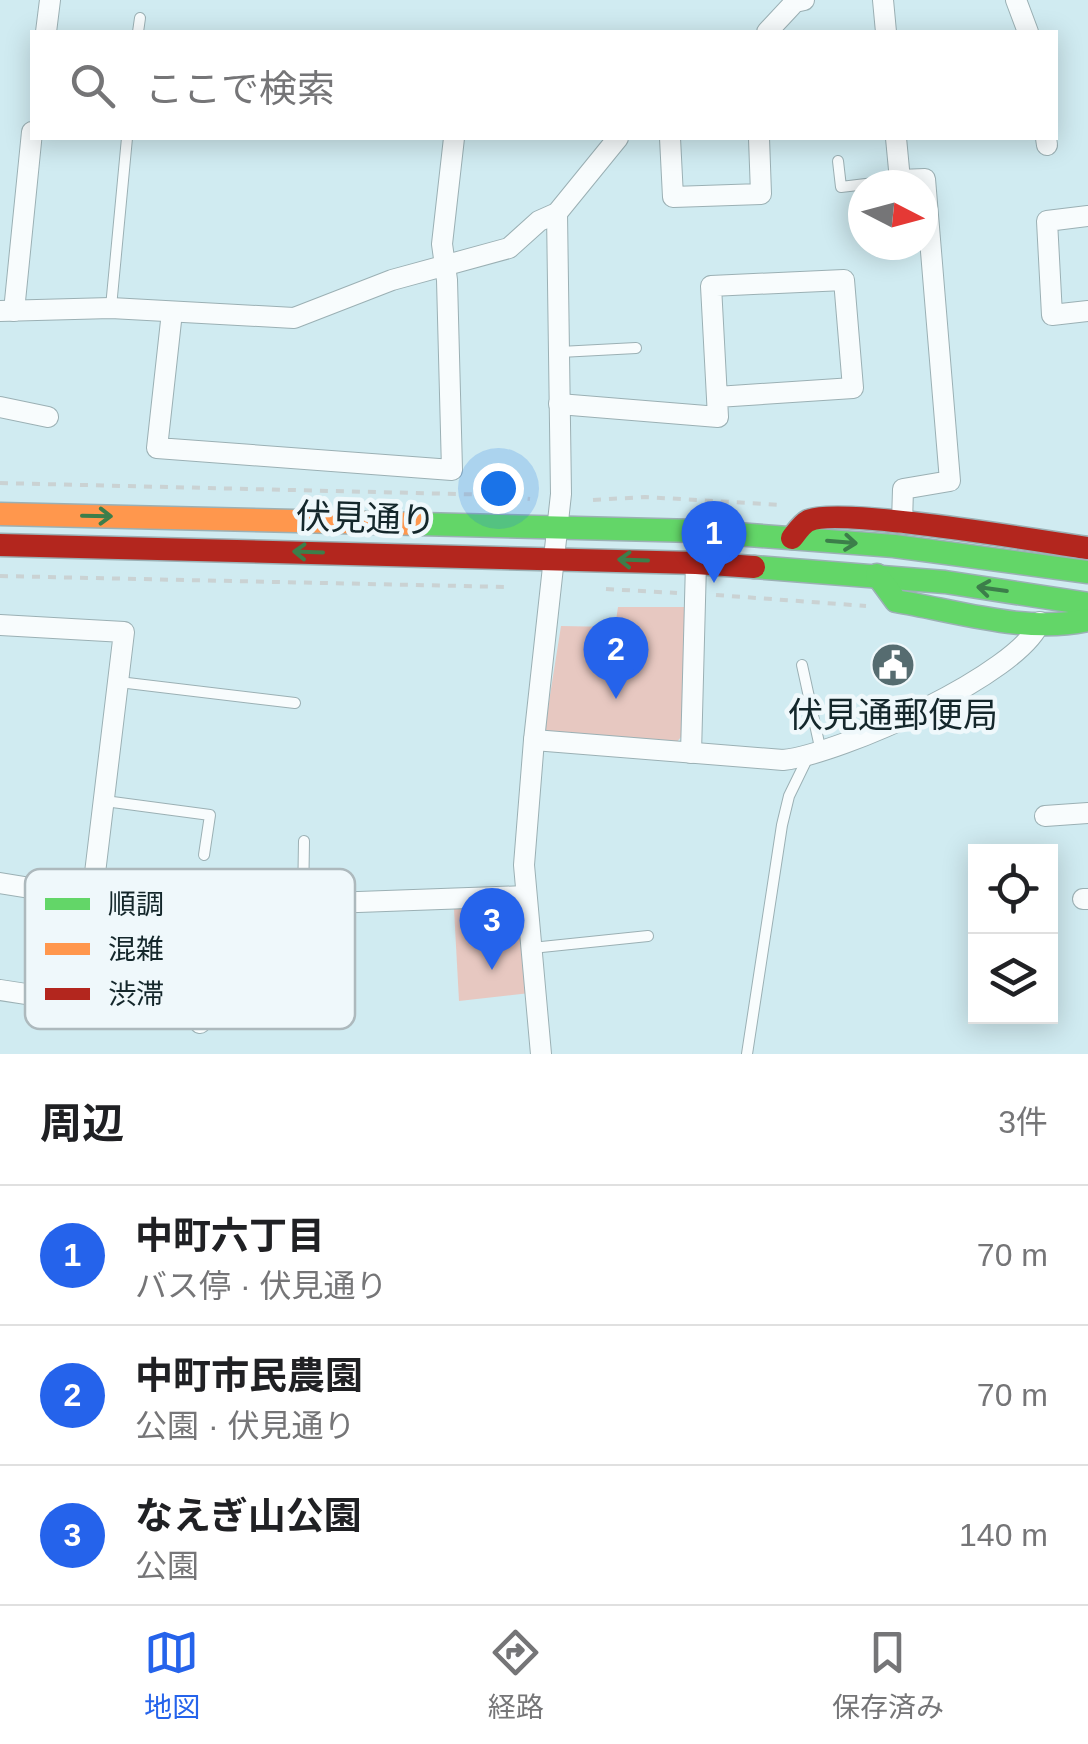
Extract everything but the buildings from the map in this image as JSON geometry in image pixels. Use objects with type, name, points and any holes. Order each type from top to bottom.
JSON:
[{"type":"main road","name":"伏見通り","points":[[0,514],[696,530],[894,546],[1088,572]]},
{"type":"main road","points":[[792,538],[811,519],[902,523],[1088,548]]},
{"type":"main road","name":"伏見通り","points":[[0,545],[696,563],[877,575],[1088,604]]},
{"type":"main road","points":[[877,575],[896,601],[1040,622],[1078,624],[1088,620]]},
{"type":"street","points":[[46,30],[50,0]]},
{"type":"street","points":[[769,30],[795,2],[804,0]]},
{"type":"street","points":[[883,0],[886,30]]},
{"type":"street","points":[[1016,0],[1027,30]]},
{"type":"street","points":[[31,140],[7,311],[111,308],[294,318],[392,280],[508,248],[539,221],[557,213],[616,140]]},
{"type":"street","points":[[172,312],[157,448],[452,470],[442,244],[454,140]]},
{"type":"street","points":[[670,140],[672,198],[760,194],[759,140]]},
{"type":"street","points":[[896,140],[899,170]]},
{"type":"street","points":[[541,1054],[524,864],[561,494],[557,213]]},
{"type":"street","points":[[1088,216],[1047,220],[1052,315],[1088,311]]},
{"type":"street","points":[[902,523],[903,489],[950,481],[932,260]]},
{"type":"street","points":[[560,404],[718,417],[711,286],[844,280],[853,388],[717,396]]},
{"type":"street","points":[[0,406],[48,417]]},
{"type":"street","points":[[690,753],[696,563]]},
{"type":"street","points":[[534,740],[783,760],[814,755],[888,728],[996,666],[1033,638],[1040,622]]},
{"type":"street","points":[[0,625],[124,632],[96,869]]},
{"type":"street","points":[[1045,816],[1088,813]]},
{"type":"street","points":[[0,884],[25,888]]},
{"type":"street","points":[[355,902],[526,896]]},
{"type":"street","points":[[0,990],[25,994]]},
{"type":"lane","points":[[138,30],[140,18]]},
{"type":"lane","points":[[111,308],[127,140]]},
{"type":"lane","points":[[838,161],[842,187],[848,186]]},
{"type":"lane","points":[[560,352],[636,348]]},
{"type":"lane","points":[[747,1054],[782,825],[789,796],[814,755],[802,665]]},
{"type":"lane","points":[[119,682],[296,703]]},
{"type":"lane","points":[[105,800],[210,815],[204,856]]},
{"type":"lane","points":[[304,840],[304,869]]},
{"type":"lane","points":[[532,948],[648,936]]},
{"type":"shaded area","points":[[618,607],[688,607],[681,737],[675,744],[544,733],[561,626],[615,627]]},
{"type":"shaded area","points":[[521,904],[530,993],[459,1001],[454,909]]},
{"type":"traffic: fast","points":[[420,524],[696,531],[894,546],[1088,572]]},
{"type":"traffic: fast","points":[[754,567],[945,582],[1088,604]]},
{"type":"traffic: fast","points":[[877,575],[896,601],[1016,623],[1065,624],[1088,620]]},
{"type":"traffic: slow","points":[[0,514],[420,524]]},
{"type":"traffic: jam","points":[[792,538],[808,521],[858,518],[1088,548]]},
{"type":"traffic: jam","points":[[0,545],[754,567]]},
{"type":"place","name":"中町六丁目","points":[[714,583]]},
{"type":"place","name":"伏見通郵便局","points":[[893,665]]},
{"type":"place","name":"中町市民農園","points":[[616,699]]},
{"type":"place","name":"なえぎ山公園","points":[[492,970]]}]
